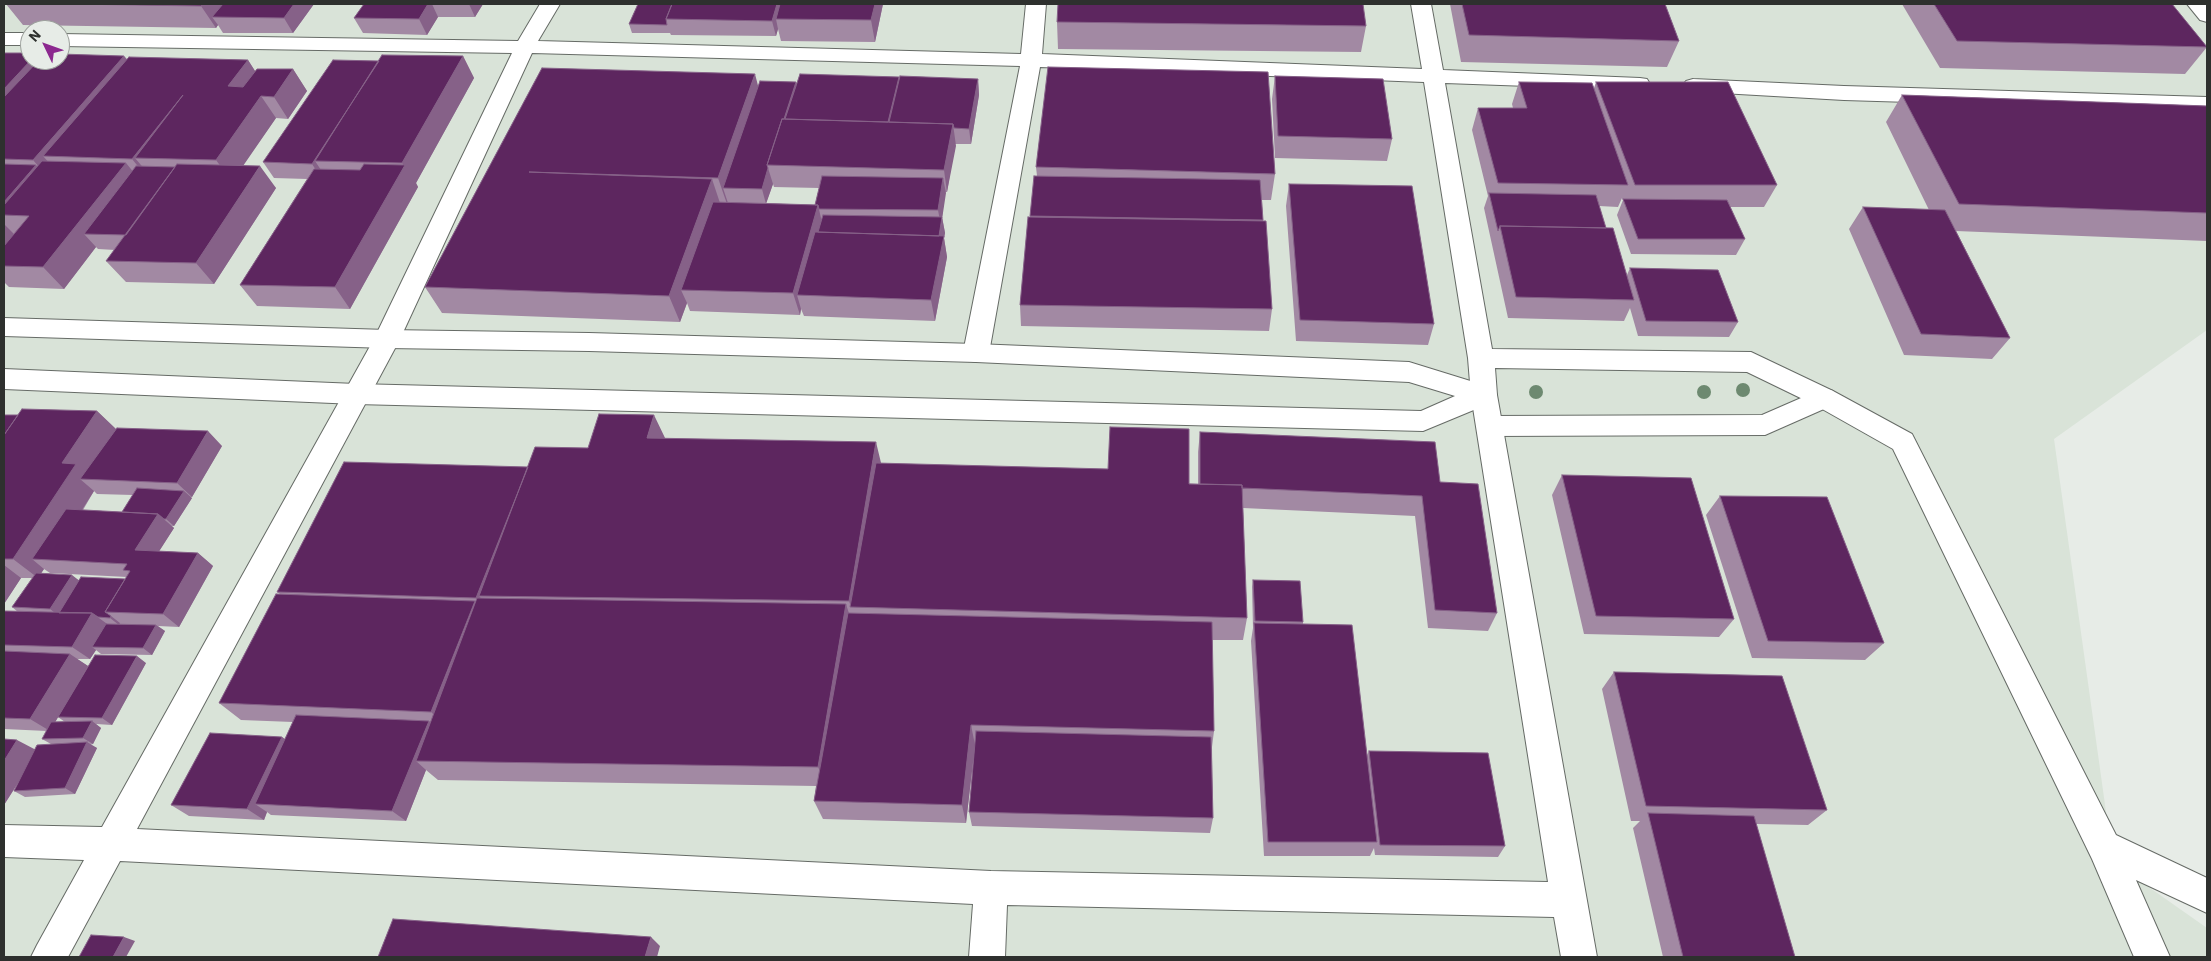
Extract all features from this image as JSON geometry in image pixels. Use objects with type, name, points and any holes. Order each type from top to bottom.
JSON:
[{"type":"street","points":[[49,957],[387,339],[525,47],[550,4]]},
{"type":"street","points":[[976,353],[1031,60],[1036,4]]},
{"type":"street","points":[[1421,4],[1481,358],[1484,395],[1579,957]]},
{"type":"street","points":[[2197,4],[2207,16]]},
{"type":"street","points":[[4,39],[20,39]]},
{"type":"street","points":[[70,40],[525,47],[1031,60],[1434,74],[1844,93],[2207,104]]},
{"type":"street","points":[[4,327],[387,339],[589,342],[976,353],[1409,372],[1484,395]]},
{"type":"street","points":[[1481,358],[1751,362],[1824,398],[1903,442],[2104,847],[2152,957]]},
{"type":"street","points":[[4,380],[356,394],[1423,421],[1484,395]]},
{"type":"street","points":[[1490,426],[1765,425],[1824,398]]},
{"type":"street","points":[[4,841],[112,844],[991,888],[1568,900]]},
{"type":"street","points":[[2104,847],[2207,896]]},
{"type":"street","points":[[987,957],[991,888]]},
{"type":"shaded area","points":[[4,4],[2207,4],[2207,330],[2054,439],[2113,862],[2207,928],[2207,957],[4,957]]},
{"type":"building","points":[[69,4],[203,4],[201,6]]},
{"type":"building","points":[[223,4],[294,4],[284,18],[212,17]]},
{"type":"building","points":[[364,4],[428,4],[419,19],[354,18]]},
{"type":"building","points":[[638,4],[672,4],[666,19],[667,25],[629,24]]},
{"type":"building","points":[[672,4],[777,4],[772,21],[666,19]]},
{"type":"building","points":[[780,4],[875,4],[871,20],[776,19]]},
{"type":"building","points":[[1058,4],[1363,4],[1366,26],[1057,22]]},
{"type":"building","points":[[1462,4],[1665,4],[1679,41],[1469,35]]},
{"type":"building","points":[[1934,4],[2172,4],[2207,47],[1957,41]]},
{"type":"building","points":[[4,53],[20,53],[20,70],[22,70],[4,89]]},
{"type":"building","points":[[70,54],[124,56],[33,160],[4,159],[4,97],[30,70],[70,70]]},
{"type":"building","points":[[382,55],[463,56],[402,163],[315,161]]},
{"type":"building","points":[[129,57],[248,60],[228,86],[243,87],[257,69],[293,69],[274,97],[261,96],[216,160],[135,158],[183,95],[132,159],[43,156]]},
{"type":"building","points":[[333,60],[379,61],[312,164],[263,162]]},
{"type":"building","points":[[1048,67],[1268,72],[1275,174],[1036,167]]},
{"type":"building","points":[[542,68],[755,74],[718,178],[529,172],[712,179],[669,296],[425,287]]},
{"type":"building","points":[[800,74],[899,77],[888,122],[785,119]]},
{"type":"building","points":[[900,76],[978,79],[969,129],[954,128],[953,124],[889,122]]},
{"type":"building","points":[[1275,76],[1383,79],[1392,139],[1278,136]]},
{"type":"building","points":[[760,81],[796,82],[767,165],[768,168],[762,189],[723,188]]},
{"type":"building","points":[[1519,82],[1592,83],[1628,185],[1498,183],[1478,108],[1527,108]]},
{"type":"building","points":[[1596,82],[1728,82],[1777,185],[1635,185]]},
{"type":"building","points":[[1902,95],[2207,106],[2207,213],[1959,204]]},
{"type":"building","points":[[782,119],[953,124],[944,170],[767,165]]},
{"type":"building","points":[[42,161],[126,163],[43,267],[4,266],[4,246],[29,216],[4,215],[4,205]]},
{"type":"building","points":[[4,164],[36,165],[4,202]]},
{"type":"building","points":[[177,164],[260,166],[196,263],[106,261]]},
{"type":"building","points":[[364,164],[405,165],[335,287],[240,285],[314,169],[360,170]]},
{"type":"building","points":[[136,166],[175,167],[126,235],[84,234]]},
{"type":"building","points":[[822,176],[943,178],[938,210],[819,209],[818,205],[815,205]]},
{"type":"building","points":[[1034,176],[1260,180],[1263,220],[1030,216]]},
{"type":"building","points":[[1289,184],[1412,186],[1434,324],[1300,320]]},
{"type":"building","points":[[1489,193],[1596,195],[1606,228],[1500,226],[1498,231]]},
{"type":"building","points":[[1623,199],[1727,200],[1745,239],[1638,239]]},
{"type":"building","points":[[713,202],[818,205],[793,293],[681,290]]},
{"type":"building","points":[[1863,207],[1945,210],[2010,338],[1921,334]]},
{"type":"building","points":[[823,215],[942,217],[939,236],[818,232]]},
{"type":"building","points":[[1028,217],[1266,221],[1272,309],[1020,305]]},
{"type":"building","points":[[1500,226],[1613,228],[1634,300],[1516,297]]},
{"type":"building","points":[[815,232],[944,236],[931,300],[797,295]]},
{"type":"building","points":[[1630,268],[1718,270],[1738,322],[1646,321]]},
{"type":"building","points":[[22,409],[97,411],[62,463],[76,464],[13,559],[4,559],[4,435]]},
{"type":"building","points":[[599,414],[654,415],[647,438],[876,442],[849,601],[479,596],[535,447],[588,448]]},
{"type":"building","points":[[4,415],[18,415],[4,435]]},
{"type":"building","points":[[1110,427],[1189,429],[1189,484],[1242,485],[1247,618],[850,607],[876,463],[1108,469]]},
{"type":"building","points":[[117,428],[208,431],[177,483],[80,479]]},
{"type":"building","points":[[1200,432],[1435,442],[1440,482],[1478,484],[1497,613],[1435,610],[1422,496],[1242,488],[1242,485],[1200,484]]},
{"type":"building","points":[[344,462],[528,467],[476,598],[277,592]]},
{"type":"building","points":[[1562,475],[1691,478],[1734,619],[1596,616]]},
{"type":"building","points":[[137,488],[184,491],[166,519],[164,519],[158,514],[122,512]]},
{"type":"building","points":[[1720,496],[1827,497],[1884,643],[1768,641]]},
{"type":"building","points":[[66,509],[158,514],[135,550],[198,553],[163,614],[105,612],[130,571],[123,570],[127,564],[32,559]]},
{"type":"building","points":[[36,573],[72,575],[50,609],[12,607]]},
{"type":"building","points":[[81,577],[125,579],[105,612],[111,616],[110,618],[98,617],[92,613],[59,613]]},
{"type":"building","points":[[1253,580],[1300,581],[1303,622],[1255,621]]},
{"type":"building","points":[[276,594],[475,601],[431,712],[219,703]]},
{"type":"building","points":[[477,598],[846,604],[818,767],[416,761]]},
{"type":"building","points":[[4,611],[92,613],[72,647],[4,645]]},
{"type":"building","points":[[848,613],[1212,622],[1214,731],[971,725],[962,805],[814,801]]},
{"type":"building","points":[[1254,623],[1352,625],[1377,842],[1268,842]]},
{"type":"building","points":[[106,624],[156,625],[143,648],[92,647]]},
{"type":"building","points":[[4,651],[70,654],[30,719],[4,718]]},
{"type":"building","points":[[95,655],[137,656],[102,718],[58,717]]},
{"type":"building","points":[[1614,672],[1782,676],[1827,810],[1646,806]]},
{"type":"building","points":[[296,715],[429,721],[392,811],[255,804]]},
{"type":"building","points":[[92,721],[83,738],[42,739],[51,722]]},
{"type":"building","points":[[976,731],[1211,737],[1213,818],[969,812]]},
{"type":"building","points":[[210,733],[282,737],[247,809],[171,805]]},
{"type":"building","points":[[4,739],[17,740],[4,761]]},
{"type":"building","points":[[87,742],[65,788],[14,791],[37,745]]},
{"type":"building","points":[[1369,751],[1488,753],[1505,846],[1380,845]]},
{"type":"building","points":[[1648,813],[1754,816],[1795,957],[1683,957]]},
{"type":"building","points":[[393,919],[651,937],[645,957],[378,957]]},
{"type":"building","points":[[91,935],[124,937],[113,957],[79,957]]}]
